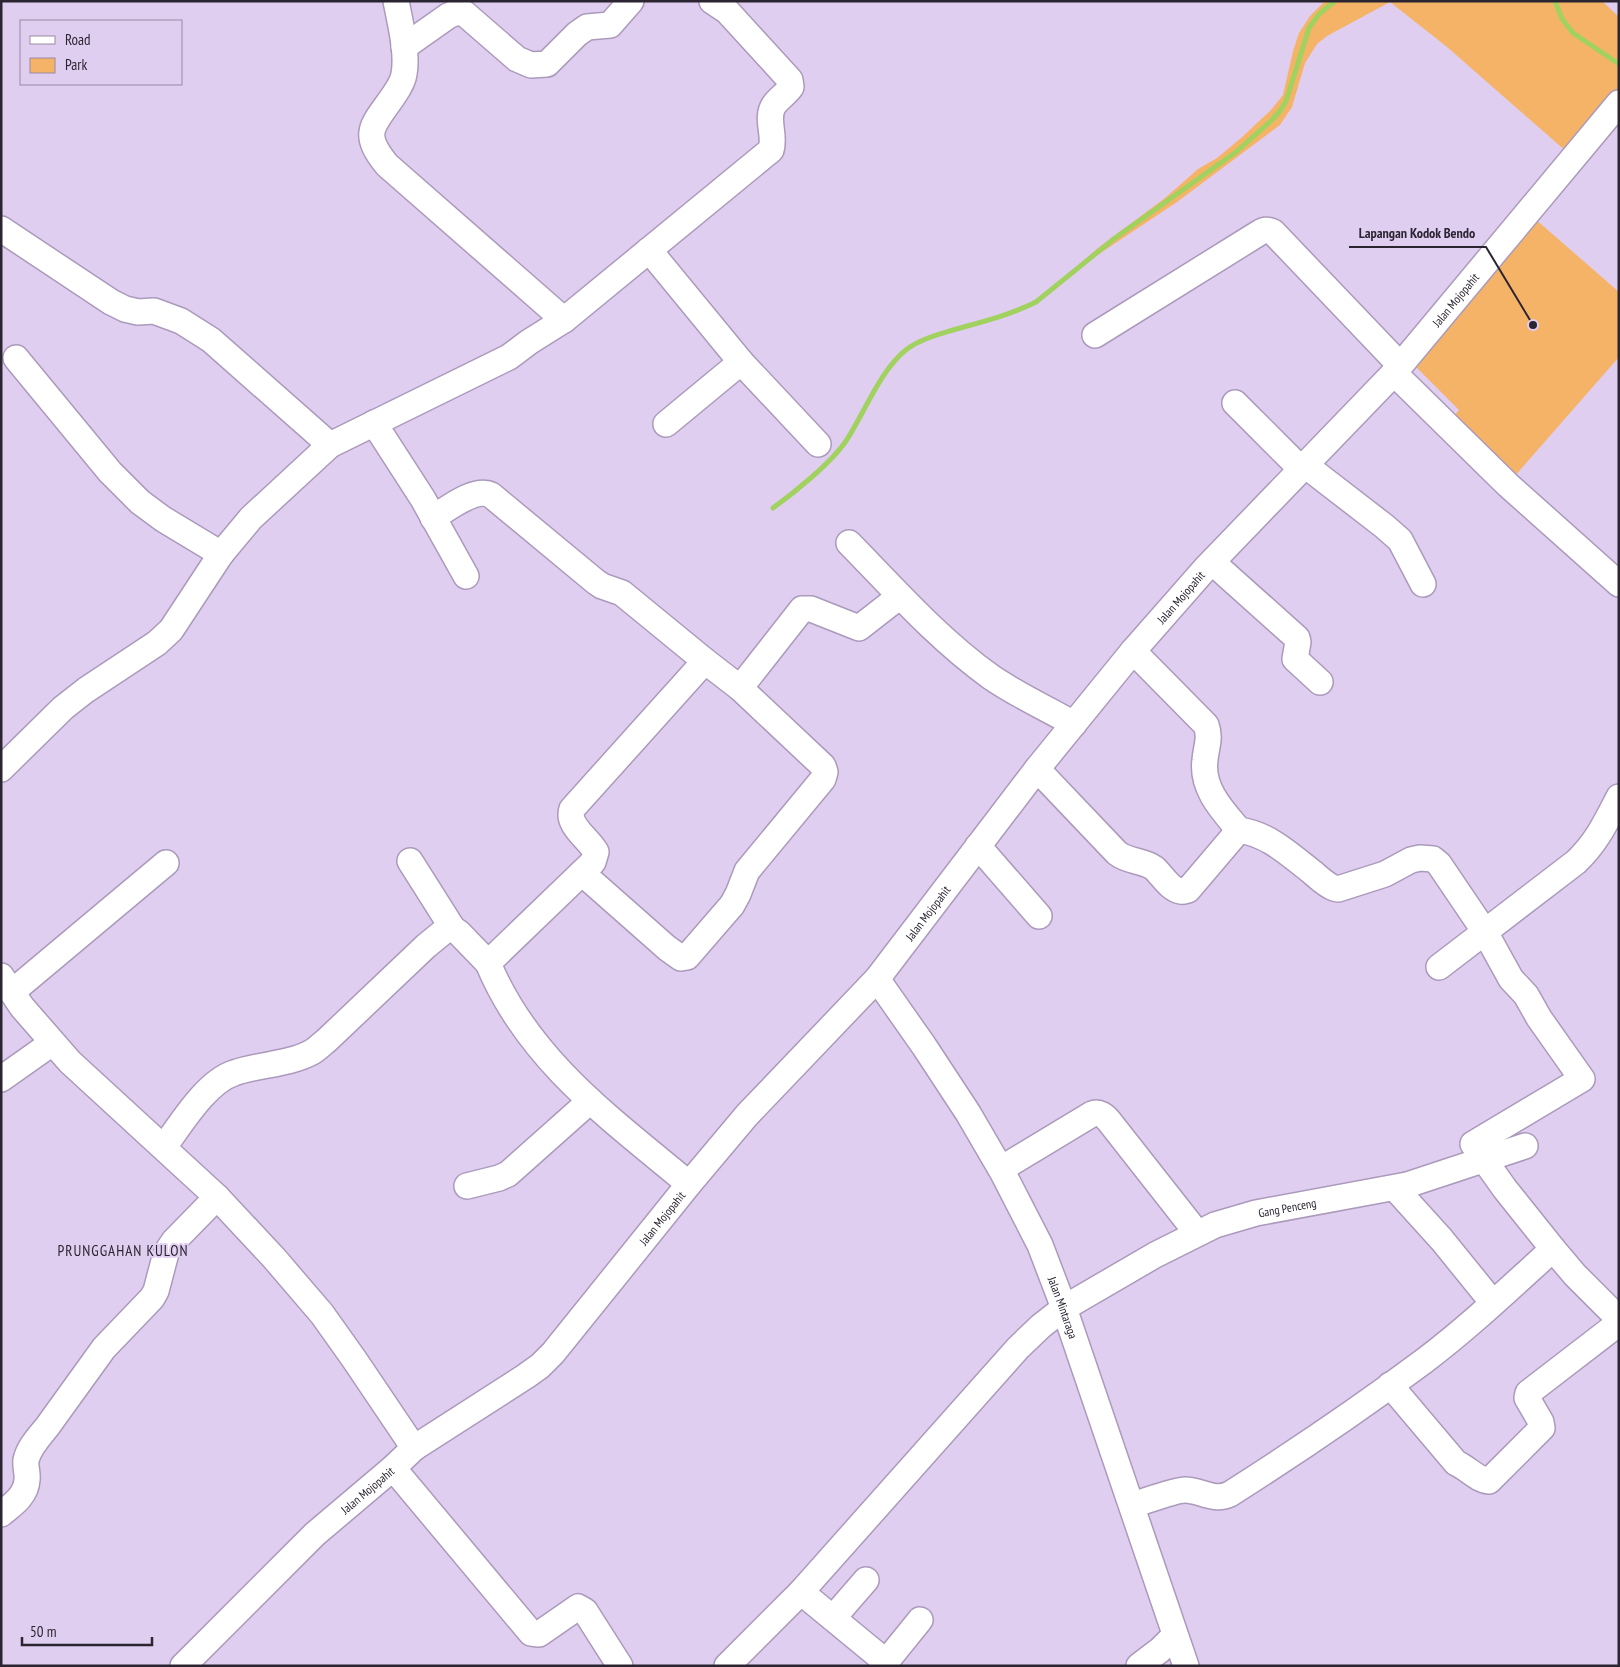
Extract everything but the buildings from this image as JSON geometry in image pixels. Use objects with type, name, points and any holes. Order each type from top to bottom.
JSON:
[{"type":"street","points":[[396,1],[404,47],[404,74],[371,132],[371,141],[376,152],[387,165],[564,320]]},
{"type":"street","points":[[404,47],[448,16],[457,12],[464,13],[517,59],[531,65],[547,64],[587,27],[610,25],[631,1]]},
{"type":"street","points":[[1,769],[63,708],[86,690],[157,643],[171,630],[221,554],[250,518],[330,445],[509,357],[564,320],[772,150],[774,143],[771,114],[773,106],[791,87],[790,80],[727,11],[712,1]]},
{"type":"street","name":"Jalan Mojopahit","points":[[190,1663],[315,1534],[414,1448],[540,1366],[559,1346],[689,1184],[747,1116],[877,979],[1037,769],[1133,651],[1212,562],[1397,369],[1619,103]]},
{"type":"street","points":[[1,229],[111,302],[125,309],[138,312],[154,311],[180,321],[211,340],[330,445]]},
{"type":"street","points":[[1096,335],[1259,233],[1269,230],[1273,232],[1397,369],[1508,485],[1619,584]]},
{"type":"street","points":[[649,250],[740,362],[764,385],[818,444]]},
{"type":"street","points":[[16,358],[110,472],[140,502],[163,519],[221,554]]},
{"type":"street","points":[[666,424],[740,362]]},
{"type":"street","points":[[1235,403],[1303,467],[1384,526],[1400,540],[1423,584]]},
{"type":"street","points":[[374,423],[433,518],[466,576]]},
{"type":"street","points":[[433,518],[474,494],[487,493],[491,495],[596,582],[622,593],[740,688],[823,766],[825,772],[824,779],[746,871],[732,905],[687,957],[679,956],[667,948],[582,873]]},
{"type":"street","points":[[849,543],[942,636],[992,678],[1074,724]]},
{"type":"street","points":[[1212,562],[1297,638],[1295,659],[1320,682]]},
{"type":"street","points":[[740,688],[802,609],[811,609],[859,628],[900,596]]},
{"type":"street","points":[[1133,651],[1206,725],[1209,734],[1204,760],[1205,775],[1210,792],[1220,809],[1238,830],[1264,837],[1338,889],[1385,874],[1420,858],[1433,859],[1439,864],[1485,932],[1512,978],[1526,995],[1539,1018],[1582,1079],[1473,1144],[1505,1189],[1553,1249],[1619,1321],[1528,1393],[1526,1398],[1541,1422],[1542,1428],[1489,1481],[1480,1478],[1467,1468],[1456,1463],[1390,1385]]},
{"type":"street","points":[[488,963],[593,862],[596,852],[573,823],[570,814],[572,809],[705,660]]},
{"type":"street","points":[[1037,769],[1124,859],[1145,863],[1152,867],[1174,888],[1180,891],[1188,890],[1238,830]]},
{"type":"street","points":[[1439,967],[1576,862],[1588,850],[1606,824],[1619,797]]},
{"type":"street","points":[[978,846],[1039,916]]},
{"type":"street","points":[[410,861],[453,929],[488,963],[508,1004],[534,1042],[562,1075],[689,1184]]},
{"type":"street","points":[[166,863],[7,984],[52,1043],[70,1062],[217,1197],[274,1258],[322,1314],[414,1448]]},
{"type":"street","points":[[164,1147],[215,1084],[232,1073],[284,1062],[312,1052],[441,933],[448,928],[453,929]]},
{"type":"street","name":"Jalan Mintaraga","points":[[877,979],[957,1096],[1001,1169],[1040,1244],[1064,1308],[1186,1666]]},
{"type":"street","points":[[1,1079],[52,1043]]},
{"type":"street","points":[[467,1186],[500,1178],[508,1174],[590,1101]]},
{"type":"street","points":[[1001,1169],[1092,1114],[1102,1114],[1110,1121],[1197,1233]]},
{"type":"street","name":"Gang Penceng","points":[[726,1666],[801,1592],[1018,1348],[1041,1326],[1064,1308],[1124,1272],[1197,1233],[1226,1220],[1256,1212],[1395,1188],[1525,1146]]},
{"type":"street","points":[[1395,1188],[1442,1240],[1493,1303]]},
{"type":"street","points":[[1,1514],[20,1498],[25,1490],[27,1480],[26,1462],[29,1451],[37,1438],[104,1348],[148,1304],[156,1291],[166,1253],[174,1241],[217,1197]]},
{"type":"street","points":[[1132,1505],[1184,1490],[1216,1498],[1223,1497],[1296,1452],[1425,1360],[1553,1249]]},
{"type":"street","points":[[393,1468],[531,1633],[539,1634],[578,1607],[585,1611],[620,1666]]},
{"type":"street","points":[[834,1618],[866,1580]]},
{"type":"street","points":[[801,1592],[834,1618],[884,1664],[920,1620]]},
{"type":"street","points":[[1139,1666],[1160,1650],[1175,1635]]},
{"type":"green space","points":[[1325,1],[1602,1],[1619,17],[1619,88],[1567,152],[1447,47],[1390,2],[1327,36],[1317,44],[1305,63],[1292,107],[1280,125],[1177,202],[1066,276],[1098,248],[1165,198],[1198,169],[1217,158],[1271,110],[1283,95],[1299,33],[1310,16]]},
{"type":"green space","points":[[1534,218],[1619,292],[1619,357],[1514,477],[1453,417],[1459,410],[1414,365]]},
{"type":"waterway","points":[[773,508],[812,477],[839,450],[853,430],[889,368],[907,349],[929,338],[1006,314],[1036,302],[1115,238],[1236,152],[1272,120],[1286,101],[1309,28],[1319,14],[1335,1]]},
{"type":"waterway","points":[[1555,1],[1562,19],[1573,33],[1619,64]]},
{"type":"place","name":"Lapangan Kodok Bendo","points":[[1533,325]]},
{"type":"district","name":"PRUNGGAHAN KULON","points":[[123,1250]]}]
